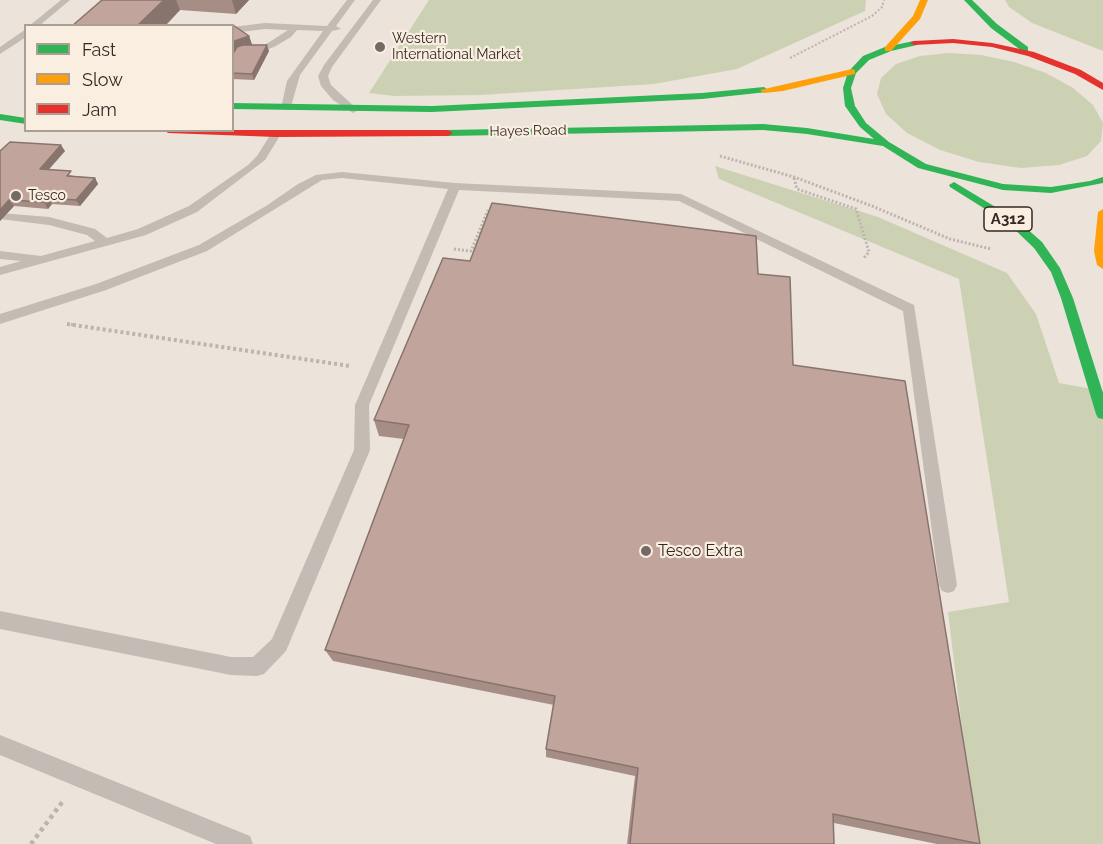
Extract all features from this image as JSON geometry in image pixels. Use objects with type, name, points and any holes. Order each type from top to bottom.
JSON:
[{"type":"main road","points":[[888,49],[917,17],[924,0]]},
{"type":"main road","points":[[968,0],[994,26],[1031,54]]},
{"type":"main road","points":[[1103,87],[1078,72],[1031,54],[992,45],[953,41],[918,42],[888,49],[866,58],[852,72],[847,88],[850,106],[863,125],[886,144],[922,166],[1003,187],[1051,190],[1092,184],[1103,180]]},
{"type":"main road","name":"Hayes Road","points":[[234,106],[353,110],[487,107],[567,101],[702,96],[783,88],[852,72]]},
{"type":"main road","points":[[276,134],[286,108]]},
{"type":"main road","points":[[0,117],[24,121]]},
{"type":"main road","name":"Hayes Road","points":[[222,132],[276,134],[744,127],[807,131],[886,144]]},
{"type":"main road","name":"A312","points":[[922,166],[984,202],[1013,222],[1038,245],[1056,271],[1064,289],[1103,414]]},
{"type":"main road","points":[[1103,212],[1100,251],[1103,265]]},
{"type":"lane","points":[[36,24],[66,0]]},
{"type":"lane","points":[[286,108],[292,81],[351,0]]},
{"type":"lane","points":[[353,110],[326,86],[323,76],[353,30],[377,0]]},
{"type":"lane","points":[[234,30],[265,26],[296,26],[353,30]]},
{"type":"lane","points":[[234,59],[271,45],[288,35],[296,26]]},
{"type":"lane","points":[[0,51],[24,33]]},
{"type":"lane","points":[[0,271],[142,232],[194,209],[252,167],[261,158],[276,134]]},
{"type":"lane","points":[[0,319],[157,267],[203,248],[320,177],[342,175],[497,189],[681,198],[909,308],[948,585]]},
{"type":"lane","points":[[0,620],[231,666],[257,667],[279,645],[362,450],[362,405],[455,186]]},
{"type":"lane","points":[[4,216],[49,221],[91,232],[106,243]]},
{"type":"lane","points":[[0,255],[45,259]]},
{"type":"lane","points":[[0,745],[242,844]]},
{"type":"path","points":[[719,156],[794,177],[872,206],[950,239],[992,249]]},
{"type":"path","points":[[794,177],[797,189],[856,209],[869,252]]},
{"type":"path","points":[[430,247],[471,251],[497,189]]},
{"type":"path","points":[[29,310],[38,320],[376,370]]},
{"type":"path","points":[[31,844],[63,800],[53,796]]},
{"type":"green space","points":[[429,0],[866,0],[865,11],[737,69],[654,84],[480,95],[394,96],[369,93]]},
{"type":"green space","points":[[1005,0],[1103,0],[1103,51],[1032,23],[1009,7]]},
{"type":"green space","points":[[949,53],[981,55],[1014,62],[1046,73],[1073,88],[1093,105],[1103,123],[1101,141],[1087,156],[1059,165],[1021,168],[979,162],[940,150],[907,133],[886,114],[877,94],[881,78],[896,64],[920,56]]},
{"type":"green space","points":[[715,166],[878,217],[1007,273],[1036,314],[1059,383],[1103,391],[1103,844],[976,844],[948,612],[1009,602],[959,279],[719,179]]},
{"type":"building","points":[[102,0],[164,0],[139,24],[74,24]]},
{"type":"building","points":[[234,26],[249,36],[234,41]]},
{"type":"building","points":[[267,45],[252,74],[234,73],[234,52],[237,47]]},
{"type":"building","points":[[10,142],[61,145],[40,169],[71,171],[67,176],[95,178],[76,200],[48,198],[44,202],[9,200],[0,210],[0,151]]},
{"type":"building","name":"Tesco Extra","points":[[492,203],[756,236],[758,274],[790,277],[793,365],[905,381],[980,844],[833,814],[834,844],[630,844],[638,768],[546,749],[555,696],[325,650],[409,425],[374,420],[443,258],[470,261]]},
{"type":"traffic: fast","points":[[968,0],[994,26],[1025,49]]},
{"type":"traffic: fast","points":[[914,43],[888,49],[866,58],[852,72],[847,88],[850,106],[863,125],[886,144],[922,166],[1003,187],[1051,190],[1092,184],[1103,180]]},
{"type":"traffic: fast","points":[[234,106],[432,109],[702,96],[764,90]]},
{"type":"traffic: fast","points":[[0,117],[24,121]]},
{"type":"traffic: fast","points":[[448,133],[763,127],[807,131],[886,144]]},
{"type":"traffic: fast","points":[[954,185],[1013,222],[1038,245],[1056,271],[1067,298],[1103,414]]},
{"type":"traffic: slow","points":[[888,49],[917,17],[924,0]]},
{"type":"traffic: slow","points":[[764,90],[783,88],[852,72]]},
{"type":"traffic: slow","points":[[1103,212],[1100,251],[1103,265]]},
{"type":"traffic: jam","points":[[914,43],[953,41],[992,45],[1031,54],[1078,72],[1103,87]]},
{"type":"traffic: jam","points":[[222,132],[448,133]]},
{"type":"place","name":"Western International Market","points":[[380,47]]},
{"type":"place","name":"Tesco","points":[[16,196]]},
{"type":"place","name":"Tesco Extra","points":[[646,551]]}]
